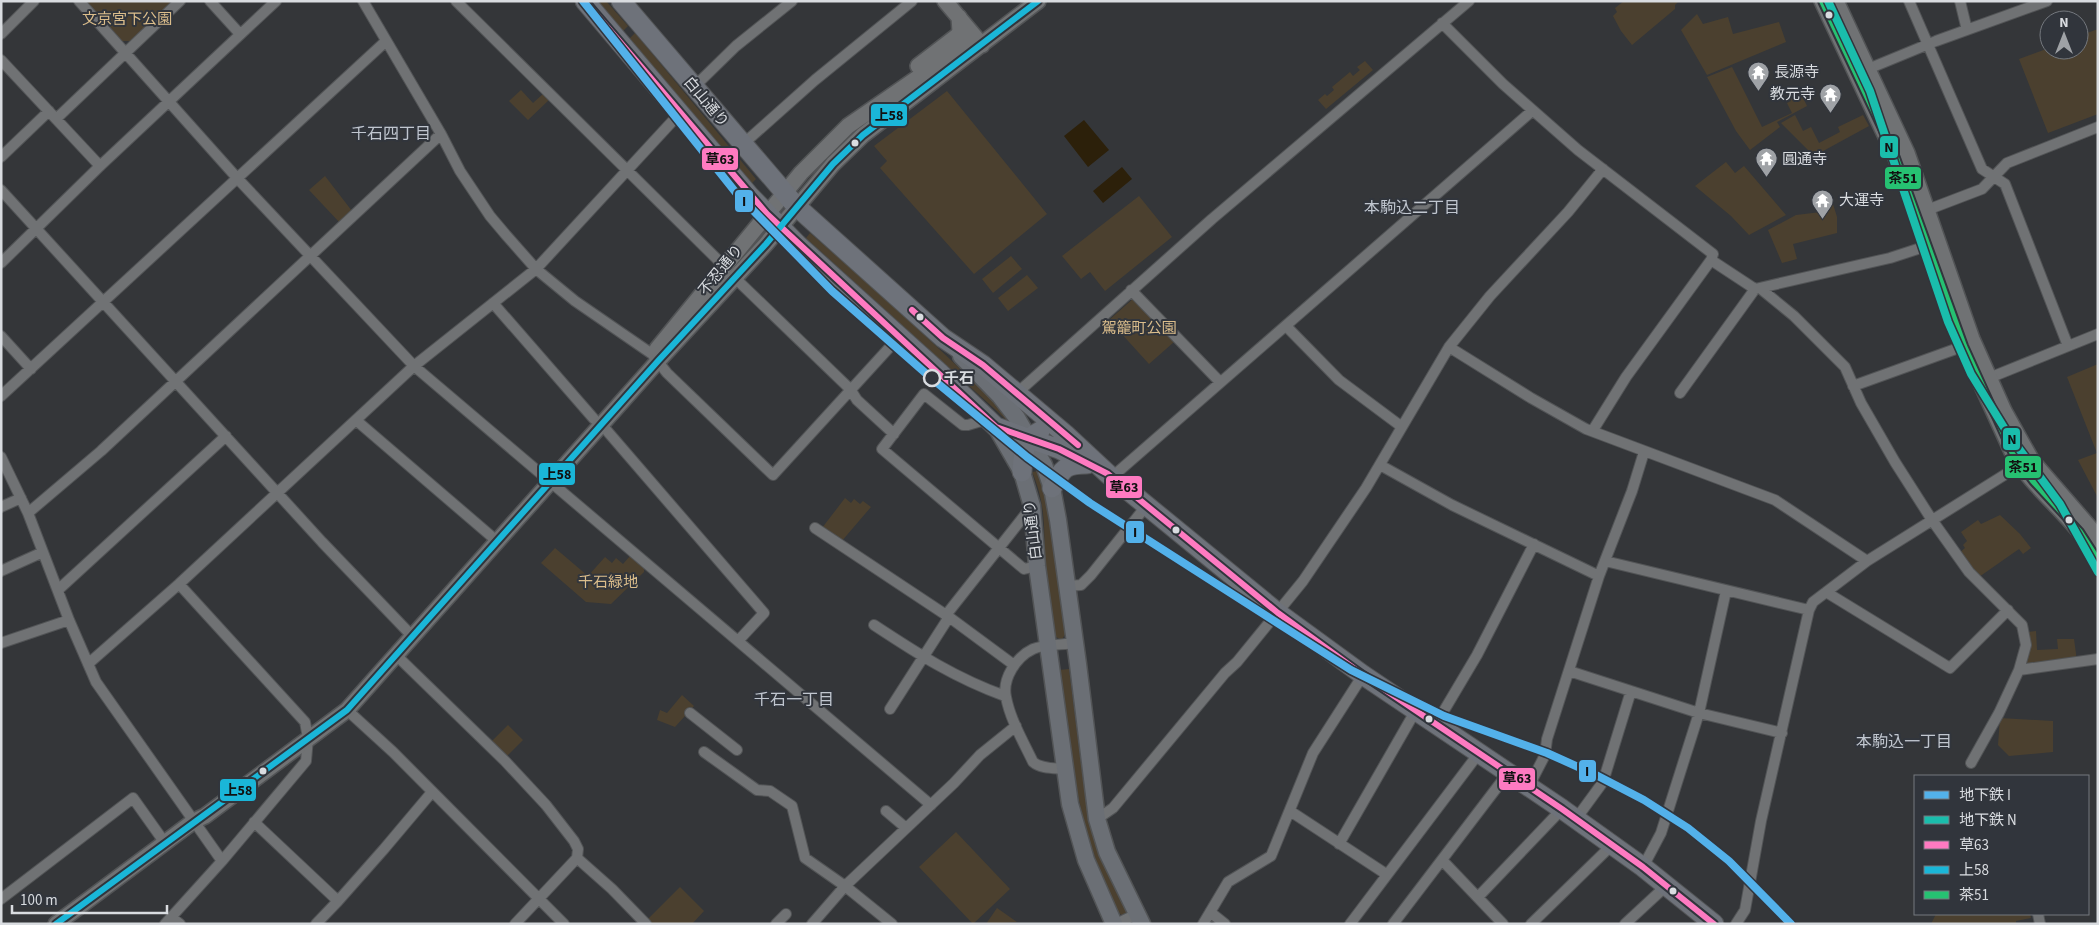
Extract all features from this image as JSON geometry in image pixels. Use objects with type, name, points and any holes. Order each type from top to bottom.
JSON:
[{"type":"highway","name":"白山通り","points":[[585,1],[773,221],[992,423]]},
{"type":"highway","name":"白山通り","points":[[625,3],[694,88],[790,200],[943,338]]},
{"type":"highway","points":[[943,338],[983,365],[1060,430],[1110,476],[1278,613],[1363,675],[1612,844],[1666,886],[1705,921]]},
{"type":"highway","points":[[992,423],[1060,448],[1110,476]]},
{"type":"highway","points":[[1022,472],[1024,449],[1029,438],[1037,432],[1048,428],[1060,430]]},
{"type":"highway","points":[[1052,488],[1059,474],[1071,464],[1088,464]]},
{"type":"main road","points":[[945,1],[979,41]]},
{"type":"main road","name":"不忍通り","points":[[790,200],[827,170],[863,135],[979,41],[1022,1]]},
{"type":"main road","name":"不忍通り","points":[[308,733],[341,703],[410,633],[655,358],[735,278],[773,221],[790,200],[820,153],[863,115],[1038,1]]},
{"type":"main road","points":[[1822,1],[1907,153],[1928,210],[1933,244],[1964,346],[2022,462],[2085,538],[2098,560]]},
{"type":"main road","points":[[1836,1],[1896,158],[1989,378],[2017,436],[2022,462],[2096,530]]},
{"type":"main road","points":[[863,115],[881,96],[957,36],[960,32],[959,17]]},
{"type":"main road","name":"不忍通り","points":[[655,358],[724,266],[773,221]]},
{"type":"main road","name":"白山通り","points":[[943,338],[1000,396],[1017,418],[1044,465],[1052,488],[1075,643],[1097,819],[1107,852],[1140,919]]},
{"type":"main road","name":"白山通り","points":[[992,423],[1022,472],[1032,506],[1037,566],[1070,804],[1078,837],[1095,882],[1115,924]]},
{"type":"main road","name":"不忍通り","points":[[56,924],[194,821],[200,810],[308,733],[347,710],[397,656],[410,633],[492,536],[548,480]]},
{"type":"street","points":[[1,34],[34,1]]},
{"type":"street","points":[[79,1],[238,179],[414,366],[931,805]]},
{"type":"street","points":[[1,157],[126,52],[180,1]]},
{"type":"street","points":[[210,1],[240,34]]},
{"type":"street","points":[[1,263],[100,166],[276,1]]},
{"type":"street","points":[[363,1],[441,134],[460,171],[490,216],[536,268],[575,301],[655,358],[667,373],[773,475],[899,337]]},
{"type":"street","points":[[456,1],[724,266]]},
{"type":"street","points":[[694,88],[736,46],[792,1]]},
{"type":"street","points":[[742,145],[815,80],[912,1]]},
{"type":"street","points":[[1017,393],[1131,290],[1469,1]]},
{"type":"street","points":[[1909,1],[1982,169],[2005,184],[2068,346]]},
{"type":"street","points":[[1960,1],[1967,30]]},
{"type":"street","points":[[1862,71],[1928,44],[2047,1]]},
{"type":"street","points":[[1442,23],[1532,111],[1713,254],[1711,260],[1626,377],[1593,430]]},
{"type":"street","points":[[1,396],[386,42]]},
{"type":"street","points":[[1,60],[100,166]]},
{"type":"street","points":[[1110,476],[1286,326],[1532,111]]},
{"type":"street","points":[[88,664],[179,584],[357,421],[414,366],[536,268],[680,113]]},
{"type":"street","points":[[1928,210],[1982,189],[2007,163],[2098,127]]},
{"type":"street","points":[[28,513],[93,458],[441,134]]},
{"type":"street","points":[[1097,819],[1113,808],[1303,582],[1380,465],[1449,347],[1490,296],[1568,212],[1603,169]]},
{"type":"street","points":[[1,190],[322,542],[410,633]]},
{"type":"street","points":[[1680,393],[1758,289],[1890,258],[1933,244]]},
{"type":"street","points":[[1711,260],[1758,289],[1794,316],[1845,367],[1861,403],[1932,520],[1969,572],[2022,625],[2026,645],[2019,670],[2000,713],[1971,763]]},
{"type":"street","points":[[735,278],[894,434]]},
{"type":"street","points":[[1131,290],[1220,382]]},
{"type":"street","points":[[493,303],[764,613],[738,641]]},
{"type":"street","points":[[1286,326],[1338,380],[1402,427]]},
{"type":"street","points":[[1989,378],[2098,334]]},
{"type":"street","points":[[1,336],[31,369]]},
{"type":"street","points":[[1853,386],[1964,346]]},
{"type":"street","points":[[1449,347],[1531,398],[1586,429],[1593,430],[1644,452],[1775,500],[1867,561]]},
{"type":"street","points":[[992,423],[963,424],[924,394],[882,449],[1024,569],[1037,566]]},
{"type":"street","points":[[357,421],[492,536]]},
{"type":"street","points":[[58,590],[226,436]]},
{"type":"street","points":[[1529,786],[1546,755],[1547,739],[1599,576],[1632,491],[1644,452]]},
{"type":"street","points":[[2,459],[28,513],[69,620],[96,682],[222,861]]},
{"type":"street","points":[[1736,924],[1744,910],[1761,821],[1809,610],[1813,602],[1867,561],[2022,462]]},
{"type":"street","points":[[1380,465],[1452,505],[1599,576]]},
{"type":"street","points":[[1,508],[21,498]]},
{"type":"street","points":[[1067,586],[1081,584],[1091,574],[1147,505]]},
{"type":"street","points":[[890,709],[948,616],[1032,506]]},
{"type":"street","points":[[815,528],[948,616],[1014,665]]},
{"type":"street","points":[[1436,724],[1477,655],[1534,544]]},
{"type":"street","points":[[1,570],[43,552]]},
{"type":"street","points":[[1605,561],[1809,610]]},
{"type":"street","points":[[179,584],[305,722],[308,733],[306,761],[222,861],[168,920],[180,924]]},
{"type":"street","points":[[1643,867],[1661,833],[1699,713],[1726,591]]},
{"type":"street","points":[[1826,592],[1950,668],[2008,610]]},
{"type":"street","points":[[1,643],[69,620]]},
{"type":"street","points":[[874,625],[923,658],[970,683],[1005,696]]},
{"type":"street","points":[[1064,768],[1048,768],[1036,765],[1033,762],[1016,726],[1005,696],[1008,677],[1014,665],[1034,648],[1075,643]]},
{"type":"street","points":[[397,656],[505,761],[546,805],[578,849],[577,858],[515,924]]},
{"type":"street","points":[[2019,670],[2098,659]]},
{"type":"street","points":[[1569,671],[1699,713],[1782,733]]},
{"type":"street","points":[[1203,924],[1228,882],[1271,856],[1313,753],[1363,675]]},
{"type":"street","points":[[1479,896],[1603,782],[1631,691]]},
{"type":"street","points":[[347,710],[564,924]]},
{"type":"street","points":[[1338,844],[1416,710]]},
{"type":"street","points":[[690,713],[737,750]]},
{"type":"street","points":[[812,924],[845,886],[931,805],[980,755],[1016,726]]},
{"type":"street","points":[[704,752],[757,790],[770,791],[792,806],[805,858],[845,886],[892,924]]},
{"type":"street","points":[[1350,924],[1479,753]]},
{"type":"street","points":[[1393,924],[1508,773]]},
{"type":"street","points":[[316,924],[384,849],[432,792]]},
{"type":"street","points":[[1,900],[133,798],[165,843]]},
{"type":"street","points":[[886,811],[906,828]]},
{"type":"street","points":[[1290,811],[1386,874]]},
{"type":"street","points":[[254,822],[338,901]]},
{"type":"street","points":[[1531,924],[1612,844]]},
{"type":"street","points":[[577,858],[612,889],[646,924]]},
{"type":"street","points":[[1442,860],[1479,896],[1503,924]]},
{"type":"street","points":[[1625,924],[1666,886]]},
{"type":"street","points":[[1210,912],[1225,924]]},
{"type":"street","points":[[776,924],[786,914]]},
{"type":"street","points":[[1115,924],[1140,919]]},
{"type":"green space","name":"文京宮下公園","points":[[85,1],[172,1],[131,41],[122,41]]},
{"type":"green space","points":[[597,1],[606,1],[628,26],[623,31]]},
{"type":"green space","points":[[1624,1],[1679,1],[1675,5],[1675,9],[1632,45],[1621,31],[1613,16],[1617,12],[1615,8]]},
{"type":"green space","points":[[1697,14],[1703,24],[1728,17],[1733,34],[1779,22],[1786,42],[1707,75],[1681,30]]},
{"type":"green space","points":[[2098,29],[2098,114],[2048,133],[2019,59],[2039,52],[2039,60],[2089,60],[2089,32]]},
{"type":"green space","points":[[635,33],[756,179],[750,185],[629,39]]},
{"type":"green space","points":[[1365,61],[1373,70],[1326,109],[1318,100],[1334,90],[1332,87],[1350,72],[1353,76],[1360,70],[1357,67]]},
{"type":"green space","points":[[1732,67],[1762,127],[1792,113],[1787,103],[1791,101],[1789,96],[1799,90],[1807,106],[1777,122],[1780,127],[1750,150],[1736,131],[1707,77]]},
{"type":"green space","points":[[521,90],[533,103],[544,93],[550,99],[528,120],[509,101]]},
{"type":"green space","points":[[947,91],[1047,214],[974,274],[880,168],[887,161],[874,146]]},
{"type":"green space","points":[[1795,115],[1803,131],[1811,127],[1819,143],[1840,132],[1838,127],[1863,115],[1869,126],[1814,156],[1781,123]]},
{"type":"green space","points":[[1726,162],[1735,173],[1744,166],[1786,215],[1749,235],[1731,216],[1695,186]]},
{"type":"green space","points":[[325,176],[352,211],[340,223],[309,190]]},
{"type":"green space","points":[[1139,196],[1172,237],[1105,291],[1090,272],[1081,279],[1062,256]]},
{"type":"green space","points":[[1833,204],[1837,217],[1837,233],[1793,244],[1797,259],[1782,263],[1768,230],[1796,215],[1821,212]]},
{"type":"green space","points":[[810,233],[886,299],[988,395],[1002,410],[1011,425],[806,238]]},
{"type":"green space","points":[[1011,256],[1022,269],[993,293],[982,279]]},
{"type":"green space","points":[[1027,275],[1038,288],[1008,311],[998,298]]},
{"type":"green space","name":"駕籠町公園","points":[[1134,298],[1174,342],[1149,364],[1109,320]]},
{"type":"green space","points":[[2098,364],[2098,498],[2078,460],[2097,453],[2067,377]]},
{"type":"green space","points":[[1038,471],[1049,507],[1066,632],[1062,640],[1056,637],[1048,591],[1042,506],[1032,472]]},
{"type":"green space","points":[[845,498],[851,503],[854,499],[860,504],[863,501],[871,507],[841,542],[822,528]]},
{"type":"green space","points":[[2000,515],[2020,534],[2031,548],[2023,554],[2019,549],[1979,577],[1959,553],[1965,548],[1963,545],[1967,541],[1961,532],[1978,520],[1981,524]]},
{"type":"green space","name":"千石緑地","points":[[555,548],[588,576],[605,557],[612,563],[616,558],[623,564],[630,556],[644,566],[644,572],[611,604],[586,602],[541,563]]},
{"type":"green space","points":[[2036,631],[2037,650],[2058,649],[2057,639],[2074,639],[2077,661],[2023,668],[2028,632]]},
{"type":"green space","points":[[1069,669],[1083,779],[1090,812],[1128,912],[1123,916],[1114,904],[1097,864],[1088,837],[1075,782],[1059,670]]},
{"type":"green space","points":[[682,695],[694,706],[675,727],[657,720],[660,710],[667,713]]},
{"type":"green space","points":[[2000,718],[2053,721],[2053,752],[2009,756],[1998,745]]},
{"type":"green space","points":[[508,725],[523,740],[507,756],[491,742]]},
{"type":"green space","points":[[956,832],[1010,889],[973,924],[919,867]]},
{"type":"green space","points":[[680,887],[704,911],[692,924],[651,924],[647,920]]},
{"type":"green space","points":[[997,908],[1017,922],[986,924]]},
{"type":"green space","points":[[1936,915],[2030,915],[2031,918],[2016,921],[2016,924],[1931,924]]},
{"type":"shaded area","points":[[1084,120],[1109,150],[1088,167],[1064,136]]},
{"type":"shaded area","points":[[1122,167],[1132,179],[1103,203],[1093,191]]},
{"type":"metro line","name":"I","points":[[583,1],[737,194],[832,291],[930,377],[1027,457],[1090,503],[1351,670],[1444,716],[1547,753],[1596,775],[1644,800],[1688,828],[1729,861],[1791,924]]},
{"type":"metro line","name":"N","points":[[1828,1],[1870,91],[1948,322],[1971,374],[2008,434],[2060,504],[2098,572]]},
{"type":"transit line","name":"草63","points":[[585,1],[767,214],[996,427],[1059,449],[1108,474],[1278,613],[1363,675],[1562,809],[1643,867],[1714,924]]},
{"type":"transit line","name":"上58","points":[[56,924],[347,710],[658,361],[766,244],[833,164],[863,135],[1038,1]]},
{"type":"transit line","name":"茶51","points":[[1822,1],[1896,158],[1964,346],[2013,454],[2033,481],[2080,532],[2098,560]]},
{"type":"transit line","name":"草63","points":[[912,310],[943,338],[983,365],[1078,445]]},
{"type":"place","name":"長源寺","points":[[1758,91]]},
{"type":"place","name":"教元寺","points":[[1831,113]]},
{"type":"place","name":"圓通寺","points":[[1766,178]]},
{"type":"place","name":"大運寺","points":[[1823,219]]},
{"type":"place","name":"千石","points":[[932,378]]},
{"type":"district","name":"千石四丁目","points":[[391,134]]},
{"type":"district","name":"本駒込二丁目","points":[[1412,208]]},
{"type":"district","name":"千石一丁目","points":[[794,700]]},
{"type":"district","name":"本駒込一丁目","points":[[1904,742]]}]
